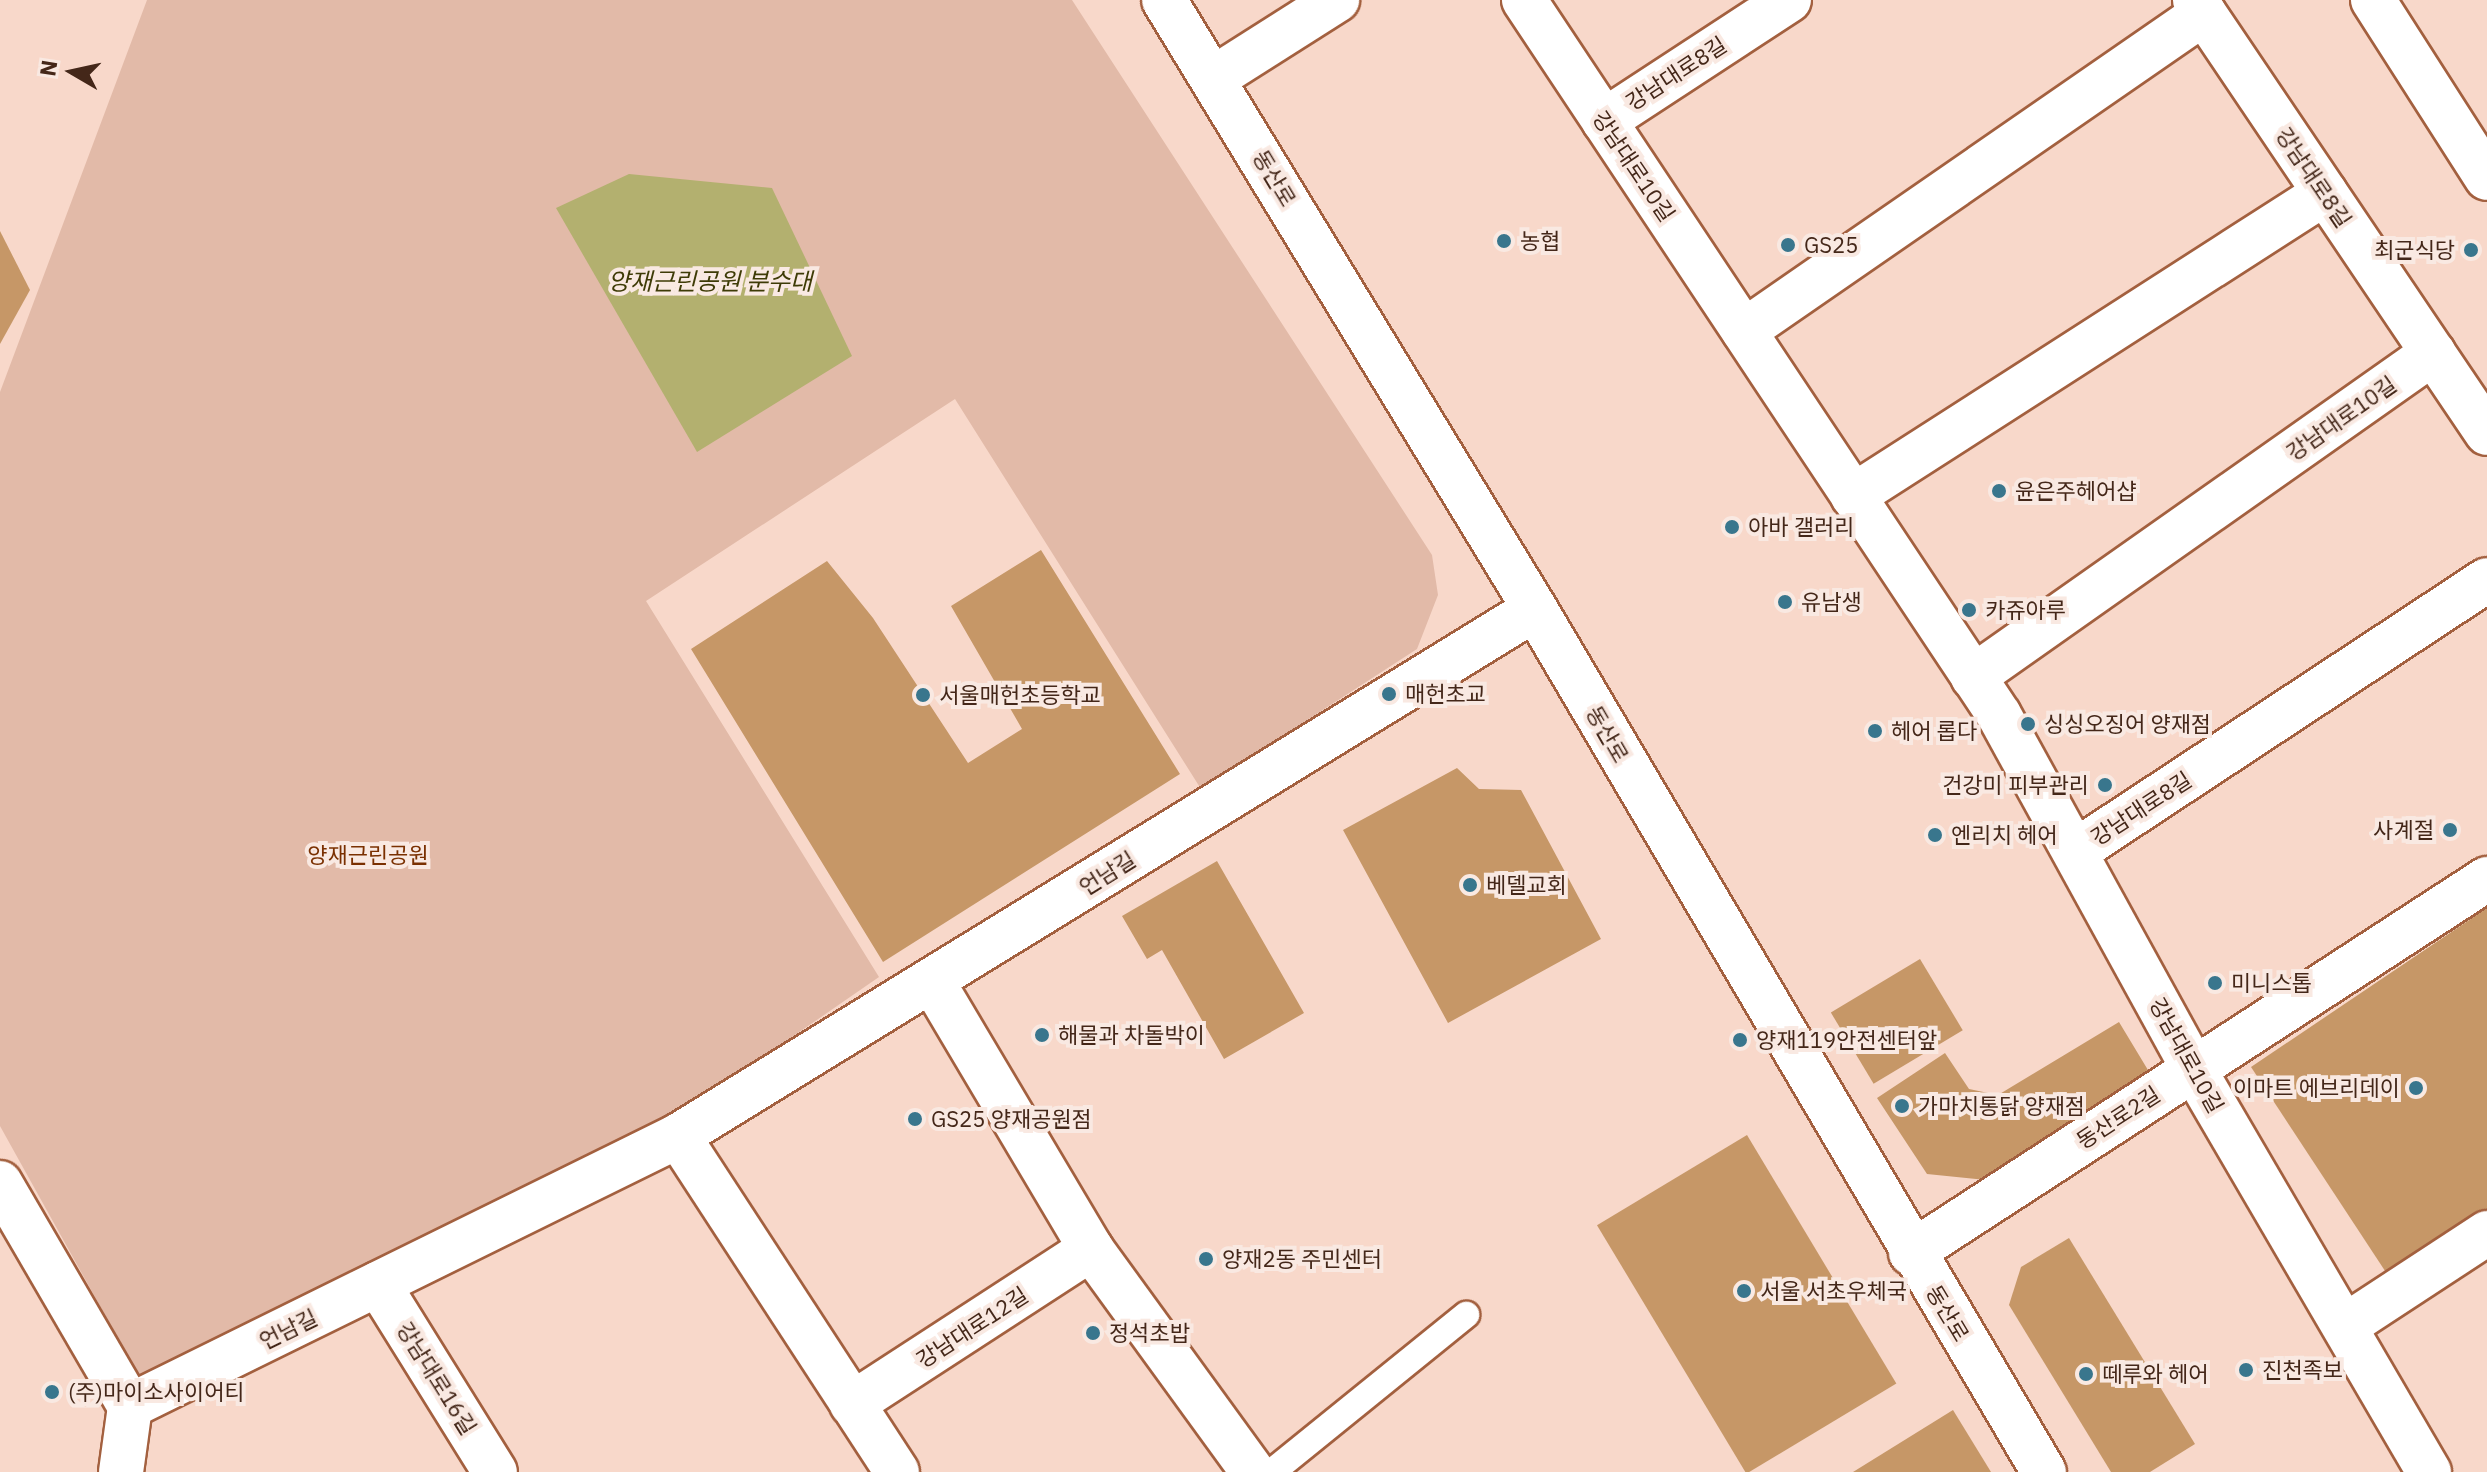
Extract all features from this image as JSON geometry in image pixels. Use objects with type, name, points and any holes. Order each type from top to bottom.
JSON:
[{"type":"street","name":"동산로","points":[[1164,0],[1535,609],[1911,1253],[2044,1472]]},
{"type":"street","points":[[1214,78],[1337,0]]},
{"type":"street","name":"강남대로10길","points":[[1524,0],[1973,677],[2076,851],[2193,1068],[2429,1472]]},
{"type":"street","name":"강남대로8길","points":[[1604,121],[1789,0]]},
{"type":"street","points":[[2373,0],[2487,178]]},
{"type":"street","points":[[1744,331],[2200,7]]},
{"type":"street","name":"강남대로8길","points":[[2200,7],[2487,433]]},
{"type":"street","points":[[1853,496],[2325,193]]},
{"type":"street","name":"강남대로10길","points":[[1973,677],[2433,353]]},
{"type":"street","name":"강남대로8길","points":[[2076,851],[2487,580]]},
{"type":"street","name":"언남길","points":[[130,1406],[678,1136],[1535,609]]},
{"type":"street","name":"동산로2길","points":[[1911,1253],[2487,879]]},
{"type":"street","points":[[932,981],[1091,1249],[1253,1472]]},
{"type":"street","points":[[678,1136],[897,1472]]},
{"type":"street","points":[[0,1183],[14,1239],[130,1406],[121,1472]]},
{"type":"street","points":[[2345,1326],[2487,1233]]},
{"type":"street","name":"강남대로12길","points":[[852,1404],[1091,1249]]},
{"type":"street","name":"강남대로16길","points":[[378,1284],[495,1472]]},
{"type":"lane","points":[[1272,1472],[1466,1315]]},
{"type":"green space","name":"양재근린공원","points":[[147,0],[1072,0],[1432,555],[1438,595],[1417,649],[1201,789],[955,399],[646,601],[879,977],[698,1102],[140,1378],[0,1126],[0,392]]},
{"type":"water","name":"양재근린공원 분수대","points":[[629,174],[772,188],[852,356],[697,452],[556,208]]},
{"type":"building","points":[[0,231],[30,290],[0,344]]},
{"type":"building","points":[[1041,550],[1180,774],[883,962],[691,649],[827,561],[873,618],[968,763],[1022,729],[951,606]]},
{"type":"building","points":[[1457,768],[1479,789],[1521,790],[1601,939],[1448,1023],[1343,830]]},
{"type":"building","points":[[1217,861],[1304,1013],[1224,1059],[1162,950],[1147,959],[1122,916]]},
{"type":"building","points":[[2487,908],[2487,1218],[2391,1280],[2251,1067]]},
{"type":"building","points":[[1920,959],[1963,1030],[1874,1084],[1831,1013]]},
{"type":"building","points":[[2119,1022],[2154,1080],[1986,1180],[1927,1174],[1877,1098],[1945,1053],[1969,1089],[1998,1095]]},
{"type":"building","points":[[1747,1135],[1896,1384],[1745,1472],[1597,1225]]},
{"type":"building","points":[[2069,1238],[2195,1444],[2150,1472],[2111,1472],[2009,1305],[2021,1267]]},
{"type":"building","points":[[1953,1410],[1991,1472],[1853,1472]]},
{"type":"place","name":"농협","points":[[1504,241]]},
{"type":"place","name":"GS25","points":[[1788,245]]},
{"type":"place","name":"최군식당","points":[[2471,250]]},
{"type":"place","name":"윤은주헤어샵","points":[[1999,491]]},
{"type":"place","name":"아바 갤러리","points":[[1732,527]]},
{"type":"place","name":"유남생","points":[[1785,602]]},
{"type":"place","name":"카쥬아루","points":[[1969,610]]},
{"type":"place","name":"매헌초교","points":[[1389,694]]},
{"type":"place","name":"서울매헌초등학교","points":[[923,695]]},
{"type":"place","name":"싱싱오징어 양재점","points":[[2028,724]]},
{"type":"place","name":"헤어 롭다","points":[[1875,731]]},
{"type":"place","name":"건강미 피부관리","points":[[2105,785]]},
{"type":"place","name":"사계절","points":[[2450,830]]},
{"type":"place","name":"엔리치 헤어","points":[[1935,835]]},
{"type":"place","name":"베델교회","points":[[1470,885]]},
{"type":"place","name":"미니스톱","points":[[2215,983]]},
{"type":"place","name":"해물과 차돌박이","points":[[1042,1035]]},
{"type":"place","name":"양재119안전센터앞","points":[[1740,1040]]},
{"type":"place","name":"이마트 에브리데이","points":[[2416,1088]]},
{"type":"place","name":"가마치통닭 양재점","points":[[1902,1106]]},
{"type":"place","name":"GS25 양재공원점","points":[[915,1119]]},
{"type":"place","name":"양재2동 주민센터","points":[[1206,1259]]},
{"type":"place","name":"서울 서초우체국","points":[[1744,1291]]},
{"type":"place","name":"정석초밥","points":[[1093,1333]]},
{"type":"place","name":"진천족보","points":[[2246,1370]]},
{"type":"place","name":"떼루와 헤어","points":[[2086,1374]]},
{"type":"place","name":"(주)마이소사이어티","points":[[52,1392]]}]
